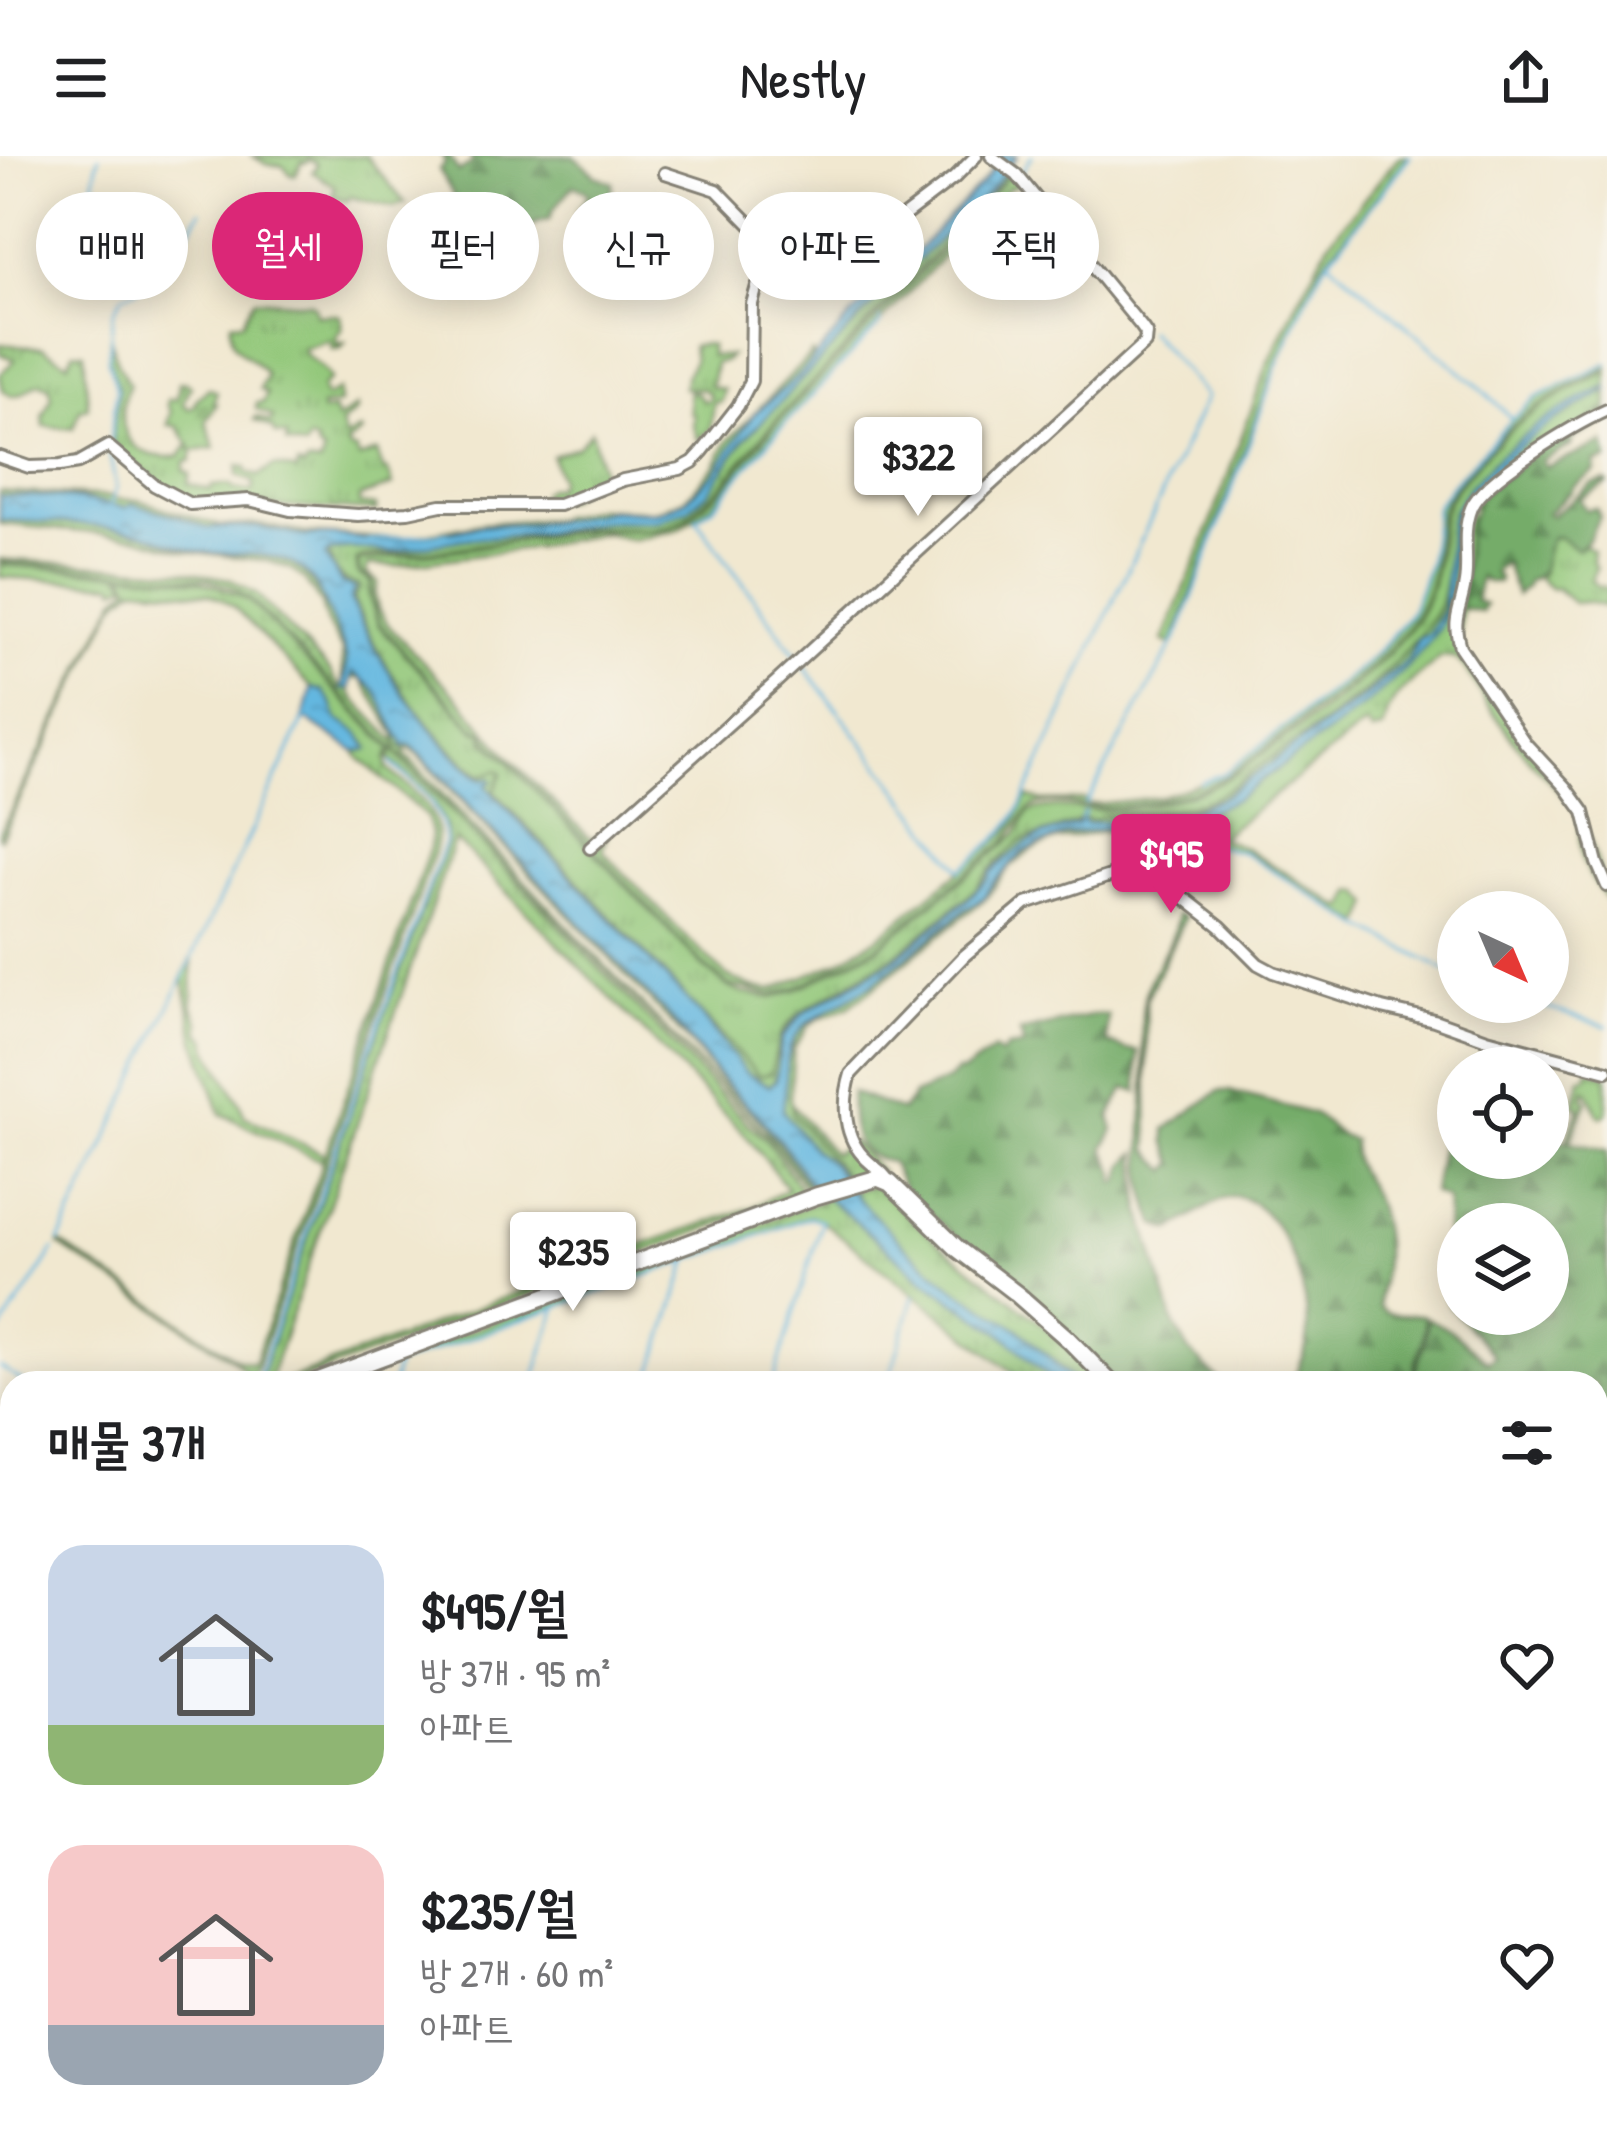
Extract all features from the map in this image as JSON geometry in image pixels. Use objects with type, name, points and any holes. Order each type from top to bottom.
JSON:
[{"type":"main road","points":[[344,1371],[816,1196],[878,1178],[890,1183],[959,1250],[1018,1295],[1099,1371]]},
{"type":"street","points":[[924,201],[976,156]]},
{"type":"street","points":[[590,848],[1145,344],[1142,326],[1011,171],[991,156]]},
{"type":"street","points":[[665,172],[718,190],[738,211]]},
{"type":"street","points":[[0,458],[29,467],[60,466],[78,463],[108,446],[154,485],[190,504],[249,500],[290,510],[358,515],[441,506],[559,505],[623,480],[693,462],[738,406],[751,381],[753,300]]},
{"type":"street","points":[[1607,410],[1552,440],[1479,494],[1466,529],[1466,581],[1454,629],[1460,647],[1525,743],[1584,812],[1607,886]]},
{"type":"street","points":[[890,1183],[861,1154],[848,1128],[844,1101],[851,1075],[964,956],[1026,904],[1116,874],[1133,872],[1163,882],[1220,926],[1258,964],[1274,972],[1382,1008],[1607,1071]]},
{"type":"green space","points":[[253,156],[366,156],[396,192],[387,192],[387,206],[363,200],[363,192],[334,192],[335,186],[312,172],[315,162],[302,162],[296,175],[283,166]]},
{"type":"green space","points":[[443,156],[449,156],[459,172],[472,163],[471,156],[574,156],[613,183],[612,192],[586,192],[574,185],[563,192],[550,219],[539,222],[539,192],[452,192],[439,169],[445,164]]},
{"type":"green space","points":[[1399,156],[1409,156],[1322,265],[1301,308],[1172,645],[1163,641],[1267,366],[1297,302],[1331,239]]},
{"type":"green space","points":[[1008,173],[993,192],[989,192]]},
{"type":"green space","points":[[1011,173],[1021,184],[1004,192],[994,192]]},
{"type":"green space","points":[[948,231],[948,239],[924,264],[924,254]]},
{"type":"green space","points":[[948,244],[948,251],[924,276],[924,269]]},
{"type":"green space","points":[[254,300],[310,303],[316,315],[340,316],[342,330],[336,335],[337,344],[345,343],[341,348],[332,349],[330,340],[302,349],[330,379],[322,387],[324,396],[338,390],[339,404],[321,407],[322,412],[333,410],[337,420],[356,407],[341,424],[345,438],[362,433],[347,444],[359,458],[377,452],[383,470],[388,471],[393,485],[359,497],[359,504],[376,506],[376,511],[201,503],[172,494],[111,444],[119,389],[109,360],[110,338],[129,384],[122,414],[129,439],[148,454],[163,457],[180,456],[188,445],[193,451],[191,461],[185,462],[188,484],[211,490],[212,486],[230,485],[253,492],[254,482],[237,476],[238,466],[258,476],[274,466],[297,471],[298,465],[320,464],[324,453],[317,443],[309,439],[305,448],[286,443],[287,436],[254,420],[271,422],[273,417],[256,409],[267,393],[260,389],[266,375],[237,348],[231,334],[231,322],[243,321]]},
{"type":"green space","points":[[878,300],[890,300],[775,421],[719,488],[668,526],[595,527],[356,560],[358,574],[370,582],[369,597],[378,625],[475,731],[484,734],[485,741],[705,969],[728,987],[772,998],[878,948],[1004,845],[1029,812],[1053,807],[1112,810],[1205,789],[1238,772],[1335,701],[1381,661],[1418,617],[1430,592],[1447,503],[1457,488],[1510,431],[1546,404],[1607,372],[1607,387],[1538,425],[1470,486],[1452,514],[1440,605],[1424,631],[1373,686],[1226,793],[1185,808],[1095,820],[1083,819],[1083,812],[1074,824],[1020,841],[976,889],[900,952],[795,1017],[784,1029],[771,1073],[759,1076],[494,791],[502,774],[481,777],[423,718],[364,624],[353,599],[358,586],[338,574],[329,552],[349,548],[391,552],[603,521],[658,521],[688,509],[743,441]]},
{"type":"green space","points":[[894,300],[902,300],[712,506],[677,530],[632,540],[604,533],[525,549],[366,569],[378,582],[378,608],[389,626],[590,838],[601,836],[590,845],[380,624],[371,597],[372,581],[360,573],[358,561],[596,530],[669,528],[721,490],[777,423]]},
{"type":"green space","points":[[0,344],[43,348],[68,363],[74,351],[84,352],[88,407],[80,410],[73,429],[44,426],[43,416],[52,397],[49,386],[38,383],[11,396],[3,390],[0,374],[15,360],[0,354]]},
{"type":"green space","points":[[710,345],[710,356],[730,356],[715,363],[711,387],[724,389],[721,402],[714,402],[711,429],[698,440],[689,391],[704,402],[710,395],[703,389],[684,388],[694,361],[692,346]]},
{"type":"green space","points":[[812,353],[799,376],[754,415],[715,472],[685,499],[715,465],[727,442]]},
{"type":"green space","points":[[1607,365],[1510,427],[1454,487],[1441,515],[1429,587],[1415,617],[1394,644],[1347,687],[1244,765],[1209,785],[1137,805],[1093,807],[1052,803],[1030,808],[1002,844],[877,946],[795,988],[772,995],[729,985],[707,968],[594,849],[607,836],[605,853],[727,976],[772,990],[836,963],[880,936],[1002,836],[1027,796],[1041,801],[1084,800],[1087,805],[1159,797],[1224,774],[1363,667],[1411,613],[1430,563],[1437,508],[1449,488],[1538,397]]},
{"type":"green space","points":[[179,382],[191,386],[183,404],[190,409],[209,388],[217,392],[213,403],[217,404],[206,421],[215,448],[193,451],[177,426],[168,425],[171,412],[167,404],[169,399],[177,400]]},
{"type":"green space","points":[[1607,391],[1607,408],[1469,508],[1459,648],[1577,804],[1607,901],[1582,859],[1572,805],[1520,749],[1454,658],[1441,657],[1405,688],[1393,702],[1383,730],[1371,732],[1366,724],[1219,838],[1244,847],[1340,906],[1346,907],[1354,890],[1361,892],[1371,904],[1362,925],[1245,852],[1199,842],[1187,828],[1187,819],[1236,799],[1362,707],[1447,613],[1457,515],[1468,498],[1542,428]]},
{"type":"green space","points":[[1607,411],[1607,421],[1541,461],[1546,467],[1604,443],[1607,460],[1595,463],[1596,471],[1547,513],[1551,516],[1592,484],[1606,481],[1579,499],[1586,510],[1596,508],[1600,517],[1588,539],[1577,549],[1552,537],[1539,573],[1516,596],[1505,563],[1493,572],[1498,582],[1480,577],[1475,601],[1485,605],[1481,612],[1461,608],[1467,529],[1480,495],[1553,442]]},
{"type":"green space","points":[[591,431],[602,472],[566,500],[540,502],[542,492],[555,488],[559,479],[552,456],[578,446]]},
{"type":"green space","points":[[0,491],[114,497],[221,526],[256,524],[380,538],[482,523],[552,519],[597,508],[656,511],[681,501],[657,512],[609,510],[566,520],[483,525],[380,541],[303,536],[257,527],[207,528],[132,504],[125,508],[80,498],[0,496]]},
{"type":"green space","points":[[0,520],[105,527],[197,551],[267,556],[293,565],[313,583],[342,643],[346,658],[343,687],[342,651],[321,604],[303,578],[288,568],[269,561],[185,551],[135,537],[0,524]]},
{"type":"green space","points":[[1551,537],[1593,550],[1596,568],[1591,580],[1607,588],[1607,607],[1574,603],[1538,578]]},
{"type":"green space","points":[[329,552],[338,574],[360,588],[353,599],[364,624],[423,718],[481,776],[502,772],[494,791],[759,1076],[771,1073],[780,1035],[801,1012],[900,952],[976,889],[1020,841],[1081,819],[1078,825],[1029,843],[967,900],[897,957],[792,1024],[781,1040],[771,1086],[746,1073],[699,1013],[491,792],[488,783],[450,751],[428,725],[385,667],[368,638],[356,613],[351,593],[325,556]]},
{"type":"green space","points":[[0,559],[186,571],[230,579],[256,594],[329,670],[341,689],[350,689],[397,747],[408,749],[404,753],[781,1147],[813,1188],[806,1188],[769,1139],[251,600],[207,579]]},
{"type":"green space","points":[[0,565],[120,573],[128,584],[116,588],[115,584],[0,577]]},
{"type":"green space","points":[[1448,568],[1443,610],[1428,634],[1418,639],[1408,660],[1361,701],[1222,798],[1186,812],[1082,823],[1102,816],[1179,808],[1230,788],[1384,676],[1438,610]]},
{"type":"green space","points":[[124,573],[205,583],[250,602],[391,749],[387,768],[425,804],[436,826],[434,852],[254,1371],[244,1371],[59,1245],[237,1359],[254,1363],[431,834],[427,817],[360,759],[355,751],[366,750],[368,745],[339,722],[323,691],[312,688],[234,607],[209,594],[136,587],[116,603],[0,840],[117,598],[131,586]]},
{"type":"green space","points":[[353,671],[373,688],[406,741],[670,1017],[815,1187],[685,1038],[412,750],[397,747],[396,735],[364,682],[351,678]]},
{"type":"green space","points":[[393,751],[767,1141],[803,1193],[324,1371],[312,1371],[753,1207],[788,1189],[748,1138],[455,839],[272,1371],[262,1371],[447,843],[435,806],[389,759]]},
{"type":"green space","points":[[1178,820],[1055,840],[1032,850],[1008,869],[986,898],[876,986],[848,1007],[808,1026],[794,1049],[793,1114],[846,1177],[793,1127],[783,1109],[783,1093],[792,1045],[805,1024],[916,950],[1033,846],[1074,833]]},
{"type":"green space","points":[[1177,914],[1185,917],[1146,1000],[1149,1150],[1168,1171],[1175,1163],[1166,1129],[1219,1091],[1314,1114],[1353,1140],[1354,1160],[1375,1200],[1382,1227],[1379,1307],[1389,1313],[1424,1316],[1414,1371],[1297,1371],[1308,1330],[1301,1284],[1283,1238],[1255,1204],[1230,1197],[1171,1230],[1156,1225],[1143,1171],[1142,1013],[1149,982],[1173,934]]},
{"type":"green space","points":[[192,957],[193,1007],[200,1032],[244,1116],[324,1154],[321,1161],[221,1114],[196,1041],[183,977]]},
{"type":"green space","points":[[1108,1015],[1107,1042],[1138,1051],[1138,1092],[1125,1088],[1110,1117],[1114,1130],[1104,1148],[1115,1182],[1120,1182],[1125,1165],[1137,1153],[1141,1211],[1174,1324],[1189,1351],[1210,1371],[1105,1371],[905,1191],[891,1162],[861,1146],[851,1117],[851,1092],[902,1111],[914,1095],[963,1072],[994,1050],[1001,1055],[1007,1048],[1024,1046],[1020,1032]]},
{"type":"green space","points":[[1589,1070],[1607,1075],[1607,1113],[1598,1115],[1585,1090],[1587,1101],[1569,1141],[1580,1108],[1574,1104],[1581,1078]]},
{"type":"green space","points":[[792,1104],[833,1154],[851,1141],[881,1172],[846,1177],[793,1114]]},
{"type":"green space","points":[[1569,1142],[1607,1150],[1607,1371],[1416,1371],[1427,1318],[1437,1323],[1437,1335],[1456,1335],[1487,1362],[1494,1356],[1475,1335],[1569,1335],[1569,1203],[1447,1203],[1433,1193],[1437,1169],[1437,1179],[1569,1179]]},
{"type":"green space","points":[[875,1186],[1092,1371],[1063,1371],[1028,1339],[908,1251],[851,1190]]},
{"type":"green space","points":[[827,1197],[924,1280],[1005,1336],[1043,1371],[1012,1371],[810,1216],[377,1371],[359,1371],[820,1204]]},
{"type":"water","points":[[998,156],[1017,156],[989,192],[974,192],[985,180],[993,169],[992,160]]},
{"type":"water","points":[[948,219],[948,231],[924,254],[924,244]]},
{"type":"water","points":[[869,300],[878,300],[743,441],[708,492],[688,509],[658,521],[603,521],[391,552],[349,548],[325,556],[342,584],[355,588],[350,599],[374,647],[437,736],[474,775],[492,781],[486,786],[491,792],[699,1013],[746,1073],[770,1086],[776,1080],[782,1038],[803,1014],[894,960],[1024,845],[1078,825],[1081,819],[1086,824],[1186,812],[1222,798],[1361,700],[1408,660],[1418,639],[1428,634],[1443,610],[1450,522],[1470,486],[1538,425],[1607,387],[1525,442],[1460,509],[1442,622],[1414,660],[1367,704],[1236,799],[1212,810],[1187,818],[1066,834],[1024,851],[983,898],[873,983],[804,1025],[792,1041],[783,1111],[814,1150],[910,1251],[954,1288],[1020,1330],[1063,1371],[1043,1371],[1005,1336],[924,1280],[807,1180],[788,1150],[670,1017],[415,749],[404,746],[375,689],[353,672],[350,689],[342,689],[344,647],[318,589],[300,568],[271,556],[205,552],[121,529],[0,520],[0,496],[48,497],[125,508],[132,504],[207,528],[257,527],[303,536],[380,541],[483,525],[566,520],[609,510],[657,512],[686,500],[715,472],[754,414],[799,376]]},
{"type":"water","points":[[312,688],[323,691],[337,719],[360,734],[369,749],[355,751],[306,719],[302,723]]},
{"type":"waterway","points":[[96,192],[99,156]]},
{"type":"waterway","points":[[1022,175],[1032,156]]},
{"type":"waterway","points":[[1086,804],[1180,631],[1302,308],[1324,266],[1410,156]]},
{"type":"waterway","points":[[110,442],[117,389],[108,360],[113,313],[122,296],[138,289],[161,263],[173,257],[201,211]]},
{"type":"waterway","points":[[1328,260],[1511,418]]},
{"type":"waterway","points":[[797,657],[696,519],[713,507],[880,320]]},
{"type":"waterway","points":[[803,665],[960,870],[993,842],[1020,808],[1206,397],[1149,331]]},
{"type":"waterway","points":[[1200,782],[1224,773],[1363,666],[1411,612],[1429,563],[1436,507],[1449,488],[1537,397],[1607,364]]},
{"type":"waterway","points":[[109,451],[116,488],[111,504]]},
{"type":"waterway","points":[[368,540],[448,533]]},
{"type":"waterway","points":[[59,1242],[305,717]]},
{"type":"waterway","points":[[260,1371],[445,842],[434,807],[391,763]]},
{"type":"waterway","points":[[1081,819],[1084,812]]},
{"type":"waterway","points":[[1185,820],[1189,834],[1198,842],[1244,853],[1359,925],[1437,966]]},
{"type":"waterway","points":[[1569,1015],[1607,1026]]},
{"type":"waterway","points":[[378,1371],[810,1217],[822,1221],[777,1371]]},
{"type":"waterway","points":[[0,1332],[54,1250]]},
{"type":"waterway","points":[[653,1371],[689,1259]]},
{"type":"waterway","points":[[892,1371],[914,1296]]},
{"type":"waterway","points":[[537,1371],[556,1310]]},
{"type":"waterway","points":[[0,1367],[6,1371]]},
{"type":"waterway","points":[[395,1371],[396,1367]]}]
